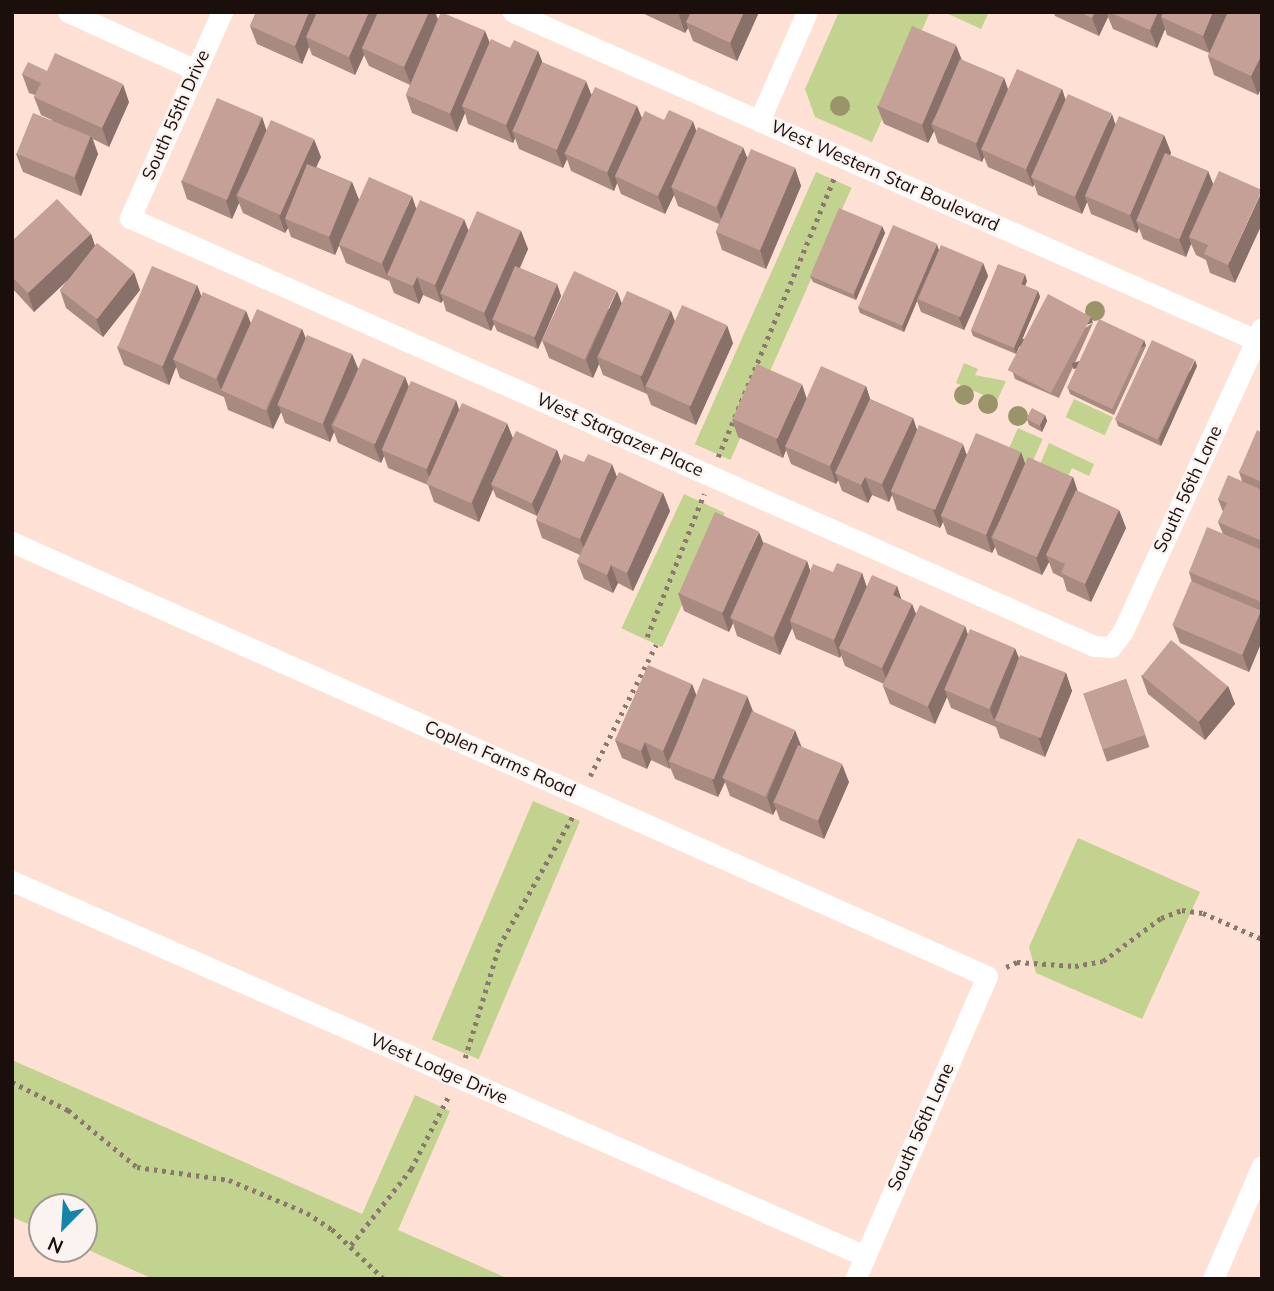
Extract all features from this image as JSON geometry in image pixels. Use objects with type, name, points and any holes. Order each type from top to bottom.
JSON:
[{"type":"street","points":[[68,12],[195,70]]},
{"type":"street","name":"South 55th Drive","points":[[130,218],[222,12]]},
{"type":"street","name":"West Western Star Boulevard","points":[[513,12],[843,158],[1259,334]]},
{"type":"street","points":[[759,121],[807,12]]},
{"type":"street","name":"West Stargazer Place","points":[[130,218],[1094,646],[1111,647]]},
{"type":"street","name":"South 56th Lane","points":[[1111,647],[1124,631],[1259,334]]},
{"type":"street","name":"Coplen Farms Road","points":[[12,542],[987,976]]},
{"type":"street","name":"West Lodge Drive","points":[[12,881],[865,1256]]},
{"type":"street","name":"South 56th Lane","points":[[855,1279],[987,976]]},
{"type":"street","points":[[1213,1279],[1260,1173]]},
{"type":"path","points":[[647,637],[673,581],[711,476],[843,158]]},
{"type":"path","points":[[351,1245],[411,1170],[457,1077],[476,1031],[499,946],[567,831],[581,795],[656,645]]},
{"type":"path","points":[[987,976],[1017,962],[1075,965],[1103,961],[1161,918],[1182,911],[1203,913],[1262,939]]},
{"type":"path","points":[[12,1082],[68,1110],[137,1167],[198,1174],[255,1189],[307,1213],[351,1245],[384,1279]]},
{"type":"green space","points":[[839,12],[930,12],[872,142],[815,117],[805,89]]},
{"type":"green space","points":[[944,12],[989,12],[981,29]]},
{"type":"green space","points":[[816,172],[852,188],[730,460],[695,444]]},
{"type":"green space","points":[[964,363],[978,369],[975,375],[1006,381],[997,401],[956,383]]},
{"type":"green space","points":[[1074,399],[1113,417],[1105,435],[1066,417]]},
{"type":"green space","points":[[1018,428],[1043,439],[1030,468],[1005,457]]},
{"type":"green space","points":[[1049,443],[1094,464],[1089,476],[1072,468],[1065,483],[1037,471]]},
{"type":"green space","points":[[684,494],[725,513],[662,647],[621,628]]},
{"type":"green space","points":[[533,801],[580,821],[479,1059],[432,1039]]},
{"type":"green space","points":[[1078,838],[1200,892],[1142,1019],[1036,973],[1029,947]]},
{"type":"green space","points":[[12,1060],[362,1214],[415,1095],[450,1111],[398,1230],[509,1279],[153,1279],[98,1254],[98,1193],[28,1193],[28,1224],[12,1217]]},
{"type":"building","points":[[256,12],[309,12],[295,46],[250,26]]},
{"type":"building","points":[[317,12],[369,12],[349,57],[306,37]]},
{"type":"building","points":[[378,12],[429,12],[404,67],[362,48]]},
{"type":"building","points":[[441,12],[485,31],[450,114],[406,95]]},
{"type":"building","points":[[691,12],[744,12],[730,43],[686,22]]},
{"type":"building","points":[[1079,12],[1095,12],[1092,18]]},
{"type":"building","points":[[1109,12],[1158,12],[1150,30]]},
{"type":"building","points":[[1163,12],[1213,12],[1203,36],[1161,17]]},
{"type":"building","points":[[1228,12],[1262,12],[1262,54],[1251,76],[1208,56]]},
{"type":"building","points":[[912,26],[956,45],[922,125],[878,106]]},
{"type":"building","points":[[491,39],[510,48],[514,40],[538,51],[506,125],[462,106]]},
{"type":"building","points":[[55,53],[123,84],[102,128],[34,97],[41,83],[22,74],[28,62],[47,71]]},
{"type":"building","points":[[960,59],[1004,78],[976,143],[932,124]]},
{"type":"building","points":[[542,62],[586,81],[557,150],[513,131]]},
{"type":"building","points":[[1017,69],[1062,89],[1026,169],[981,149]]},
{"type":"building","points":[[595,87],[637,106],[607,172],[565,154]]},
{"type":"building","points":[[1068,94],[1112,114],[1075,197],[1031,177]]},
{"type":"building","points":[[217,98],[262,117],[227,200],[182,181]]},
{"type":"building","points":[[669,110],[693,121],[658,196],[615,176],[645,111],[664,120]]},
{"type":"building","points":[[33,113],[90,136],[74,177],[17,154]]},
{"type":"building","points":[[1119,116],[1164,135],[1130,215],[1085,196]]},
{"type":"building","points":[[271,120],[314,139],[280,215],[237,196]]},
{"type":"building","points":[[698,127],[743,147],[716,207],[671,187]]},
{"type":"building","points":[[751,149],[795,168],[760,251],[716,232]]},
{"type":"building","points":[[1165,153],[1208,171],[1179,239],[1136,221]]},
{"type":"building","points":[[307,164],[352,182],[329,237],[285,219]]},
{"type":"building","points":[[1219,171],[1262,190],[1228,265],[1204,254],[1208,245],[1189,237]]},
{"type":"building","points":[[369,177],[412,196],[382,264],[339,245]]},
{"type":"building","points":[[57,199],[91,234],[28,293],[12,277],[12,241]]},
{"type":"building","points":[[420,200],[464,219],[435,285],[417,277],[413,286],[387,275]]},
{"type":"building","points":[[839,208],[882,226],[853,294],[810,276]]},
{"type":"building","points":[[477,211],[521,231],[484,313],[440,293]]},
{"type":"building","points":[[893,225],[937,244],[902,326],[858,307]]},
{"type":"building","points":[[97,243],[134,272],[97,319],[60,290]]},
{"type":"building","points":[[941,245],[983,263],[960,317],[918,299]]},
{"type":"building","points":[[998,264],[1025,274],[1021,284],[1038,291],[1014,348],[971,330]]},
{"type":"building","points":[[152,266],[197,285],[163,366],[118,347]]},
{"type":"building","points":[[515,266],[557,284],[535,337],[492,319]]},
{"type":"building","points":[[574,271],[617,291],[584,360],[542,340]]},
{"type":"building","points":[[627,291],[671,311],[642,376],[598,357]]},
{"type":"building","points":[[203,292],[246,311],[216,379],[173,360]]},
{"type":"building","points":[[1048,294],[1091,317],[1051,393],[1008,370]]},
{"type":"building","points":[[682,305],[727,325],[691,406],[646,386]]},
{"type":"building","points":[[257,309],[302,329],[266,410],[221,390]]},
{"type":"building","points":[[1099,319],[1144,340],[1112,409],[1067,388]]},
{"type":"building","points":[[307,335],[352,354],[322,424],[277,405]]},
{"type":"building","points":[[1152,340],[1195,360],[1157,440],[1115,420]]},
{"type":"building","points":[[363,358],[405,377],[375,444],[333,426]]},
{"type":"building","points":[[757,364],[802,384],[777,439],[733,419]]},
{"type":"building","points":[[821,366],[866,386],[830,466],[785,446]]},
{"type":"building","points":[[411,381],[456,400],[427,469],[382,450]]},
{"type":"building","points":[[870,399],[913,418],[882,484],[865,477],[861,485],[835,473]]},
{"type":"building","points":[[462,403],[507,423],[471,503],[426,483]]},
{"type":"building","points":[[1032,408],[1045,415],[1040,426],[1026,419]]},
{"type":"building","points":[[919,425],[963,444],[935,510],[891,491]]},
{"type":"building","points":[[1257,430],[1262,433],[1262,482],[1239,472]]},
{"type":"building","points":[[516,431],[557,450],[532,503],[491,484]]},
{"type":"building","points":[[976,433],[1021,452],[986,535],[941,516]]},
{"type":"building","points":[[564,454],[584,462],[588,454],[612,464],[580,539],[536,520]]},
{"type":"building","points":[[1028,457],[1073,477],[1037,557],[992,537]]},
{"type":"building","points":[[619,472],[663,493],[627,573],[611,565],[607,575],[577,561]]},
{"type":"building","points":[[1228,475],[1262,490],[1262,541],[1218,522],[1227,503],[1218,499]]},
{"type":"building","points":[[1076,490],[1119,510],[1085,584],[1061,573],[1065,564],[1046,555]]},
{"type":"building","points":[[715,512],[759,532],[723,613],[679,593]]},
{"type":"building","points":[[1207,527],[1262,550],[1262,602],[1189,572]]},
{"type":"building","points":[[764,542],[807,561],[773,637],[730,618]]},
{"type":"building","points":[[837,563],[862,573],[834,640],[790,621],[813,564],[833,572]]},
{"type":"building","points":[[872,575],[897,586],[893,595],[912,604],[882,668],[839,648]]},
{"type":"building","points":[[1191,581],[1261,611],[1242,655],[1172,625]]},
{"type":"building","points":[[920,605],[965,626],[928,707],[882,686]]},
{"type":"building","points":[[970,629],[1015,648],[989,709],[944,690]]},
{"type":"building","points":[[1171,640],[1228,686],[1199,722],[1142,676]]},
{"type":"building","points":[[1020,655],[1066,673],[1041,738],[995,720]]},
{"type":"building","points":[[648,665],[692,684],[663,751],[645,742],[641,751],[615,740]]},
{"type":"building","points":[[703,678],[748,696],[714,779],[669,761]]},
{"type":"building","points":[[1126,679],[1145,735],[1103,749],[1083,694]]},
{"type":"building","points":[[752,711],[795,730],[765,797],[722,778]]},
{"type":"building","points":[[798,745],[842,764],[818,821],[774,802]]}]
